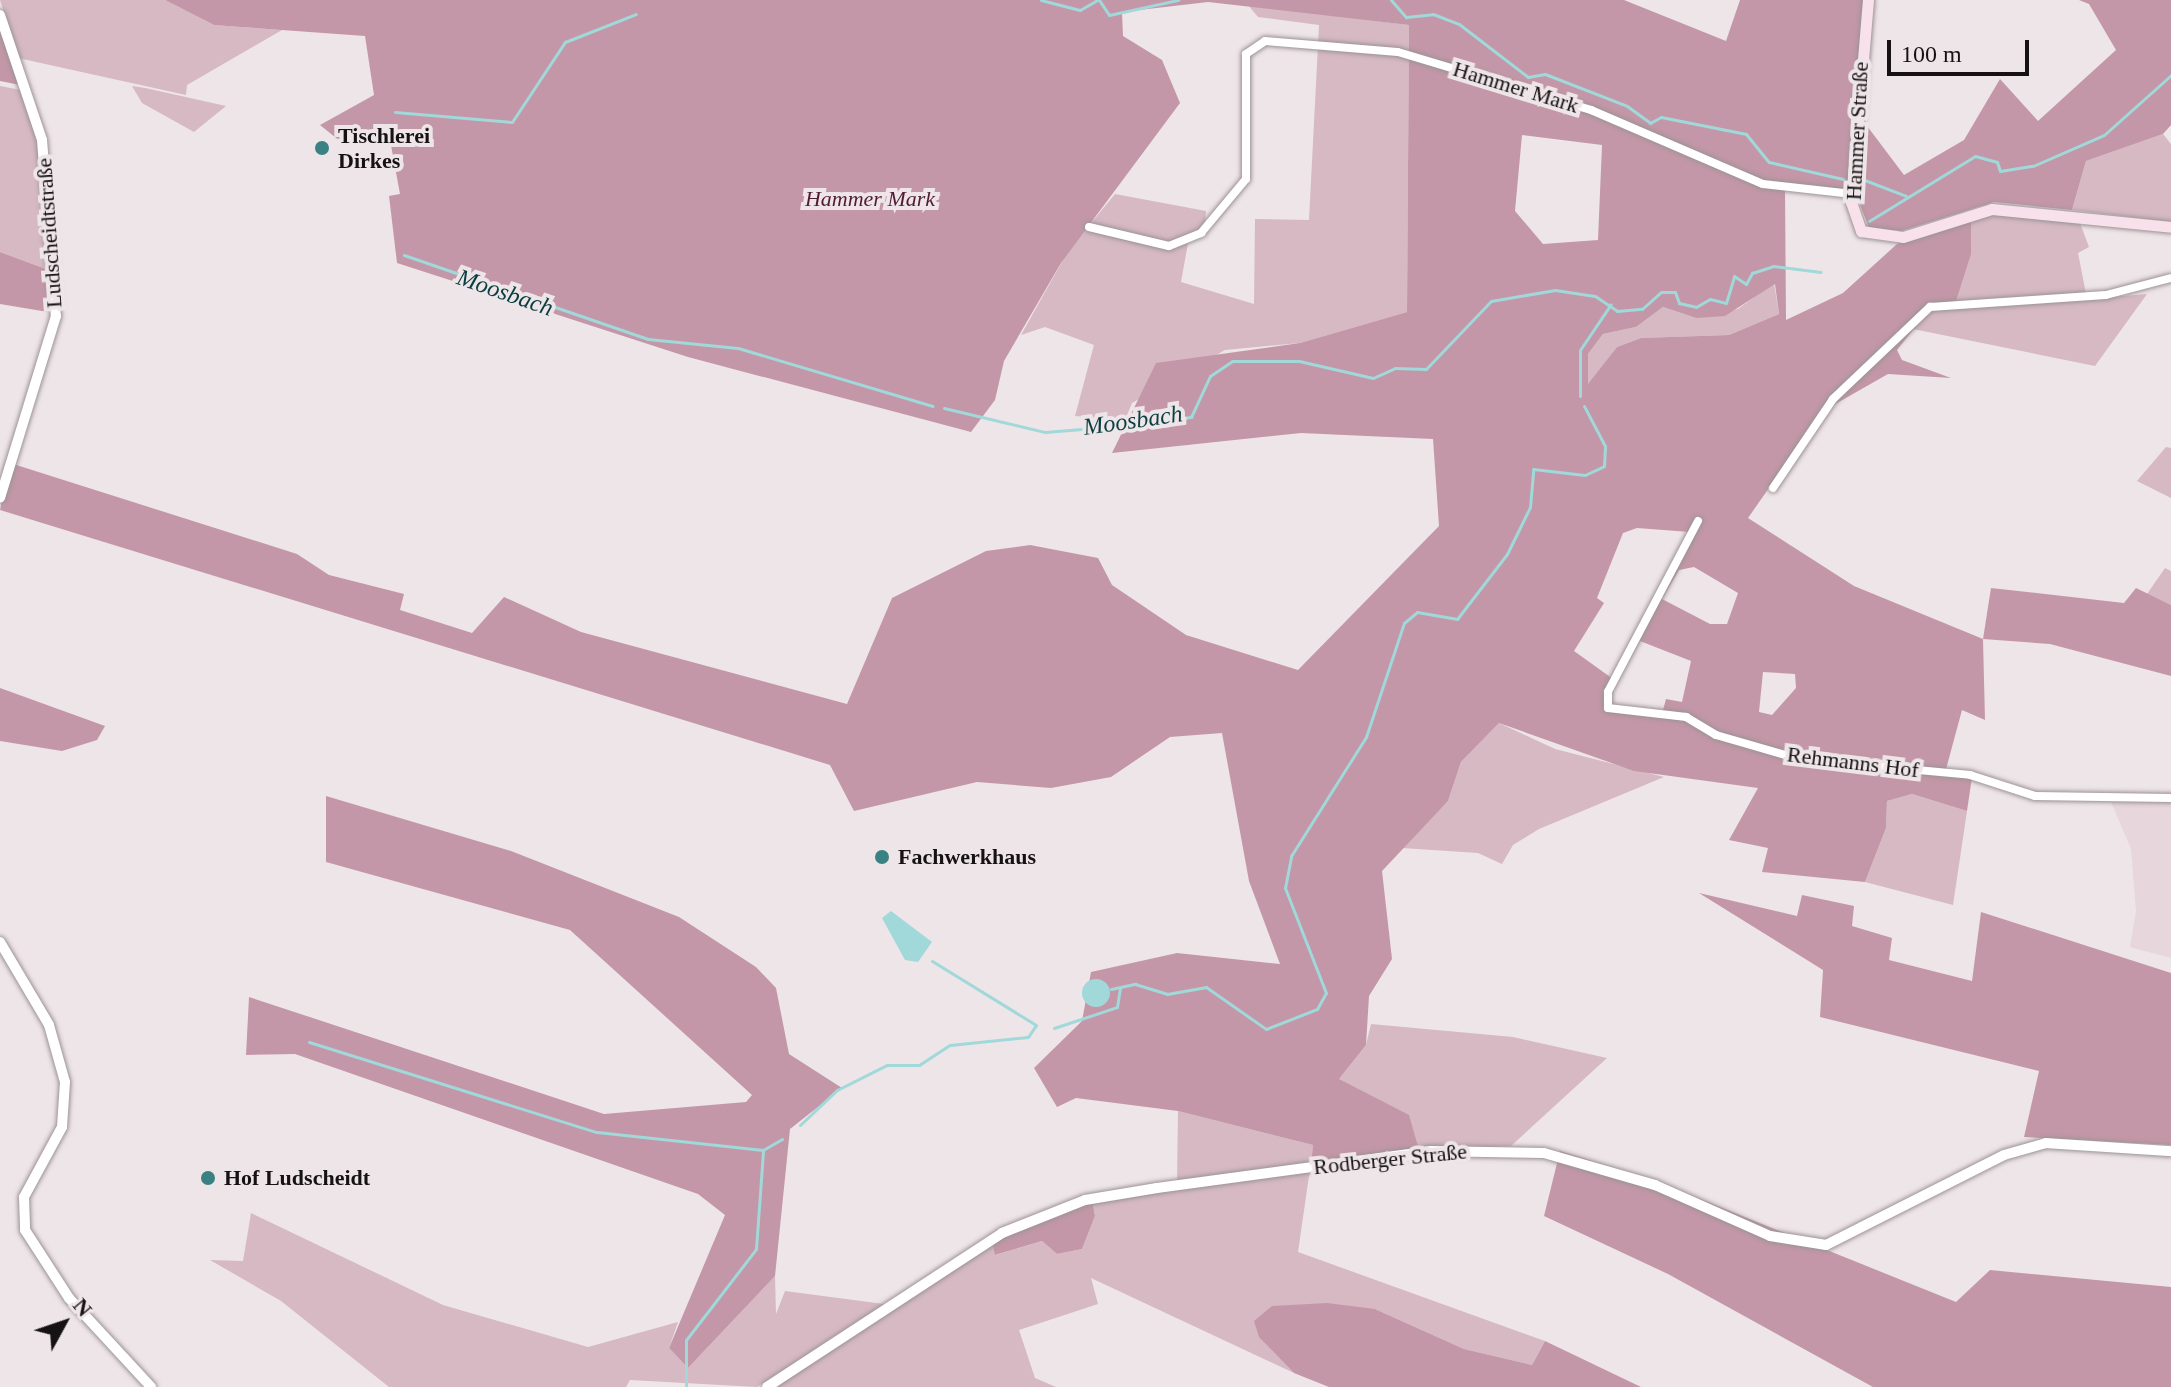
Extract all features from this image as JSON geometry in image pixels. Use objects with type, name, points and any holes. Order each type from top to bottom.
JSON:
[{"type":"main road","name":"Hammer Straße","points":[[1868,0],[1852,194],[1858,228],[1883,239],[1986,210],[2171,227]]},
{"type":"street","name":"Ludscheidtstraße","points":[[0,15],[42,140],[56,316],[0,498]]},
{"type":"street","name":"Hammer Mark","points":[[1089,227],[1169,246],[1201,233],[1246,179],[1246,54],[1265,41],[1398,52],[1591,110],[1763,184],[1852,194]]},
{"type":"street","points":[[1773,488],[1833,399],[1930,307],[2106,295],[2171,278]]},
{"type":"street","name":"Rehmanns Hof","points":[[1698,521],[1608,692],[1608,708],[1686,717],[1716,735],[1799,759],[1970,775],[2035,796],[2171,798]]},
{"type":"street","points":[[0,942],[49,1025],[65,1082],[62,1127],[24,1197],[25,1230],[69,1298],[151,1387]]},
{"type":"street","name":"Rodberger Straße","points":[[767,1387],[1002,1233],[1085,1200],[1144,1190],[1430,1151],[1544,1153],[1655,1185],[1785,1241],[1826,1245],[2004,1155],[2046,1143],[2171,1151]]},
{"type":"shaded area","points":[[0,0],[165,0],[214,25],[282,30],[187,85],[186,95],[18,58]]},
{"type":"shaded area","points":[[1248,5],[1409,25],[1407,312],[1300,343],[1225,350],[1132,403],[1125,420],[1075,416],[1094,345],[1045,327],[1021,335],[1068,251],[1115,194],[1206,211],[1205,225],[1188,243],[1181,282],[1254,304],[1255,219],[1309,220],[1319,25],[1258,17]]},
{"type":"shaded area","points":[[0,86],[21,90],[39,140],[54,272],[0,252]]},
{"type":"shaded area","points":[[132,86],[226,106],[194,132],[142,103]]},
{"type":"shaded area","points":[[2163,134],[2171,144],[2171,222],[2072,210],[2086,161]]},
{"type":"shaded area","points":[[1992,212],[2080,223],[2089,247],[2078,253],[2087,299],[2147,294],[2095,366],[1913,329],[1971,254],[1971,218]]},
{"type":"shaded area","points":[[1774,283],[1779,314],[1729,335],[1641,338],[1617,347],[1588,385],[1588,354],[1603,334],[1636,327],[1663,307],[1696,318],[1738,309]]},
{"type":"shaded area","points":[[2166,447],[2171,448],[2171,498],[2137,481]]},
{"type":"shaded area","points":[[2165,568],[2171,571],[2171,605],[2147,594]]},
{"type":"shaded area","points":[[1499,723],[1555,749],[1664,777],[1539,829],[1513,845],[1502,864],[1478,853],[1402,848],[1448,801],[1461,762]]},
{"type":"shaded area","points":[[1912,794],[1967,811],[1953,905],[1865,882],[1886,828],[1887,801]]},
{"type":"shaded area","points":[[2171,801],[2171,958],[2130,947],[2136,911],[2131,849],[2111,802]]},
{"type":"shaded area","points":[[1371,1024],[1513,1037],[1607,1058],[1511,1146],[1419,1150],[1339,1079],[1366,1045]]},
{"type":"shaded area","points":[[1178,1111],[1313,1145],[1311,1164],[1177,1183]]},
{"type":"shaded area","points":[[1310,1169],[1298,1252],[1545,1341],[1532,1365],[1464,1349],[1375,1309],[1272,1306],[1259,1336],[1294,1373],[1091,1278],[1098,1304],[1019,1330],[1035,1378],[1056,1387],[774,1387],[992,1240],[996,1255],[1042,1241],[1057,1254],[1082,1249],[1095,1216],[1092,1200]]},
{"type":"shaded area","points":[[251,1213],[443,1305],[588,1347],[678,1322],[669,1348],[688,1368],[775,1276],[776,1314],[785,1291],[884,1304],[757,1387],[630,1380],[626,1387],[389,1387],[281,1301],[210,1260],[243,1261]]},
{"type":"green space","name":"Hammer Mark","points":[[165,0],[1624,0],[1726,41],[1740,0],[1863,0],[1848,190],[1785,188],[1786,320],[1843,293],[1897,244],[1971,219],[1971,254],[1955,304],[1928,311],[1897,350],[1902,360],[1951,378],[1888,374],[1823,411],[1748,518],[1854,586],[1983,639],[1985,720],[1962,710],[1945,773],[1972,777],[1967,811],[1912,794],[1887,801],[1886,828],[1865,882],[1762,872],[1768,848],[1729,840],[1758,788],[1634,771],[1499,723],[1461,762],[1448,801],[1382,871],[1392,959],[1369,996],[1366,1045],[1339,1079],[1409,1115],[1419,1150],[1311,1164],[1313,1145],[1178,1111],[1076,1098],[1057,1107],[1034,1068],[1082,1021],[1091,972],[1177,953],[1280,964],[1249,881],[1222,733],[1170,737],[1111,777],[1051,788],[977,782],[854,811],[830,765],[0,510],[10,463],[297,554],[329,575],[404,594],[400,610],[472,633],[504,597],[581,632],[847,704],[892,598],[986,551],[1030,545],[1098,558],[1112,585],[1186,635],[1298,670],[1439,526],[1433,439],[1301,433],[1112,453],[1156,363],[1300,343],[1407,312],[1409,25],[1208,2],[1122,12],[1123,36],[1162,60],[1180,103],[1061,263],[1004,361],[995,400],[971,432],[688,357],[397,263],[389,196],[400,194],[387,124],[346,146],[320,125],[374,95],[365,36],[214,25]],"holes":[[[1522,135],[1602,145],[1598,240],[1543,244],[1515,211]],[[1775,284],[1779,314],[1729,335],[1641,338],[1617,347],[1588,384],[1588,354],[1603,334],[1636,327],[1663,307],[1696,318],[1725,316]],[[1637,528],[1690,532],[1613,679],[1574,651],[1604,603],[1597,598],[1623,533]],[[1694,567],[1738,593],[1727,624],[1710,624],[1662,599],[1679,570]],[[1640,641],[1691,661],[1682,702],[1666,699],[1663,710],[1612,707],[1608,698]],[[1763,672],[1795,674],[1796,688],[1772,715],[1759,712]]]},
{"type":"green space","points":[[2079,0],[2171,0],[2171,125],[2163,134],[2086,161],[2072,210],[1994,202],[1901,231],[1869,228],[1856,194],[1861,118],[1904,175],[1964,140],[2000,79],[2038,121],[2116,50],[2089,4]]},
{"type":"green space","points":[[0,22],[20,85],[0,81]]},
{"type":"green space","points":[[0,252],[54,272],[54,313],[0,304]]},
{"type":"green space","points":[[1991,588],[2124,603],[2136,588],[2171,605],[2171,676],[2050,644],[1983,639]]},
{"type":"green space","points":[[0,688],[105,726],[97,740],[62,751],[0,741]]},
{"type":"green space","points":[[326,796],[511,851],[679,917],[756,967],[776,988],[789,1054],[842,1088],[790,1129],[775,1276],[688,1368],[669,1348],[725,1215],[698,1194],[295,1054],[246,1055],[249,997],[604,1114],[746,1102],[752,1095],[570,930],[326,862]]},
{"type":"green space","points":[[1699,893],[1797,916],[1802,895],[1854,906],[1852,926],[1892,938],[1889,960],[1972,981],[1981,912],[2171,973],[2171,1145],[2024,1137],[2039,1071],[1820,1017],[1823,970]]},
{"type":"green space","points":[[1560,1151],[1653,1180],[1956,1302],[1990,1270],[2171,1287],[2171,1387],[1873,1387],[1668,1274],[1544,1216]]},
{"type":"green space","points":[[1092,1200],[1095,1216],[1082,1249],[1057,1254],[1042,1241],[995,1255],[992,1241]]},
{"type":"green space","points":[[1327,1303],[1375,1309],[1464,1349],[1532,1365],[1545,1341],[1641,1387],[1329,1387],[1294,1373],[1259,1337],[1254,1321],[1272,1306]]},
{"type":"water","points":[[891,911],[932,942],[918,962],[905,960],[882,918]]},
{"type":"water","points":[[1096,979],[1106,983],[1110,993],[1106,1003],[1096,1007],[1086,1003],[1082,993],[1086,983]]},
{"type":"waterway","points":[[1041,0],[1080,10],[1097,0]]},
{"type":"waterway","points":[[1099,0],[1109,15],[1178,0]]},
{"type":"waterway","points":[[1391,0],[1406,17],[1433,14],[1459,24],[1528,77],[1545,74],[1627,106],[1650,123],[1661,117],[1746,134],[1769,162],[1843,179]]},
{"type":"waterway","points":[[395,112],[512,122],[565,42],[636,14]]},
{"type":"waterway","name":"Moosbach","points":[[1869,221],[1975,156],[1997,162],[2000,171],[2033,166],[2104,135],[2171,75]]},
{"type":"waterway","points":[[1862,179],[1906,196]]},
{"type":"waterway","name":"Moosbach","points":[[404,255],[648,339],[738,348],[933,406]]},
{"type":"waterway","name":"Moosbach","points":[[944,408],[1045,432],[1156,423],[1191,417],[1210,376],[1232,361],[1299,361],[1373,378],[1395,368],[1426,369],[1491,301],[1555,290],[1595,296],[1617,311],[1642,309],[1661,292],[1675,292],[1679,303],[1696,307],[1710,299],[1726,303],[1734,276],[1746,284],[1752,273],[1773,266],[1821,272]]},
{"type":"waterway","points":[[1580,396],[1580,350],[1611,304]]},
{"type":"waterway","points":[[1111,989],[1135,984],[1167,994],[1206,987],[1266,1029],[1317,1009],[1326,993],[1285,888],[1291,856],[1366,737],[1404,623],[1417,612],[1457,619],[1507,554],[1530,507],[1533,469],[1585,475],[1604,466],[1605,446],[1584,406]]},
{"type":"waterway","points":[[800,1125],[837,1090],[887,1065],[919,1065],[950,1045],[1028,1037],[1036,1025],[932,961]]},
{"type":"waterway","points":[[1054,1028],[1117,1007],[1120,987]]},
{"type":"waterway","points":[[309,1042],[597,1132],[763,1150],[782,1139]]},
{"type":"waterway","points":[[686,1387],[686,1340],[756,1249],[763,1151]]},
{"type":"place","name":"Tischlerei Dirkes","points":[[322,148]]},
{"type":"place","name":"Fachwerkhaus","points":[[882,857]]},
{"type":"place","name":"Hof Ludscheidt","points":[[208,1178]]}]
